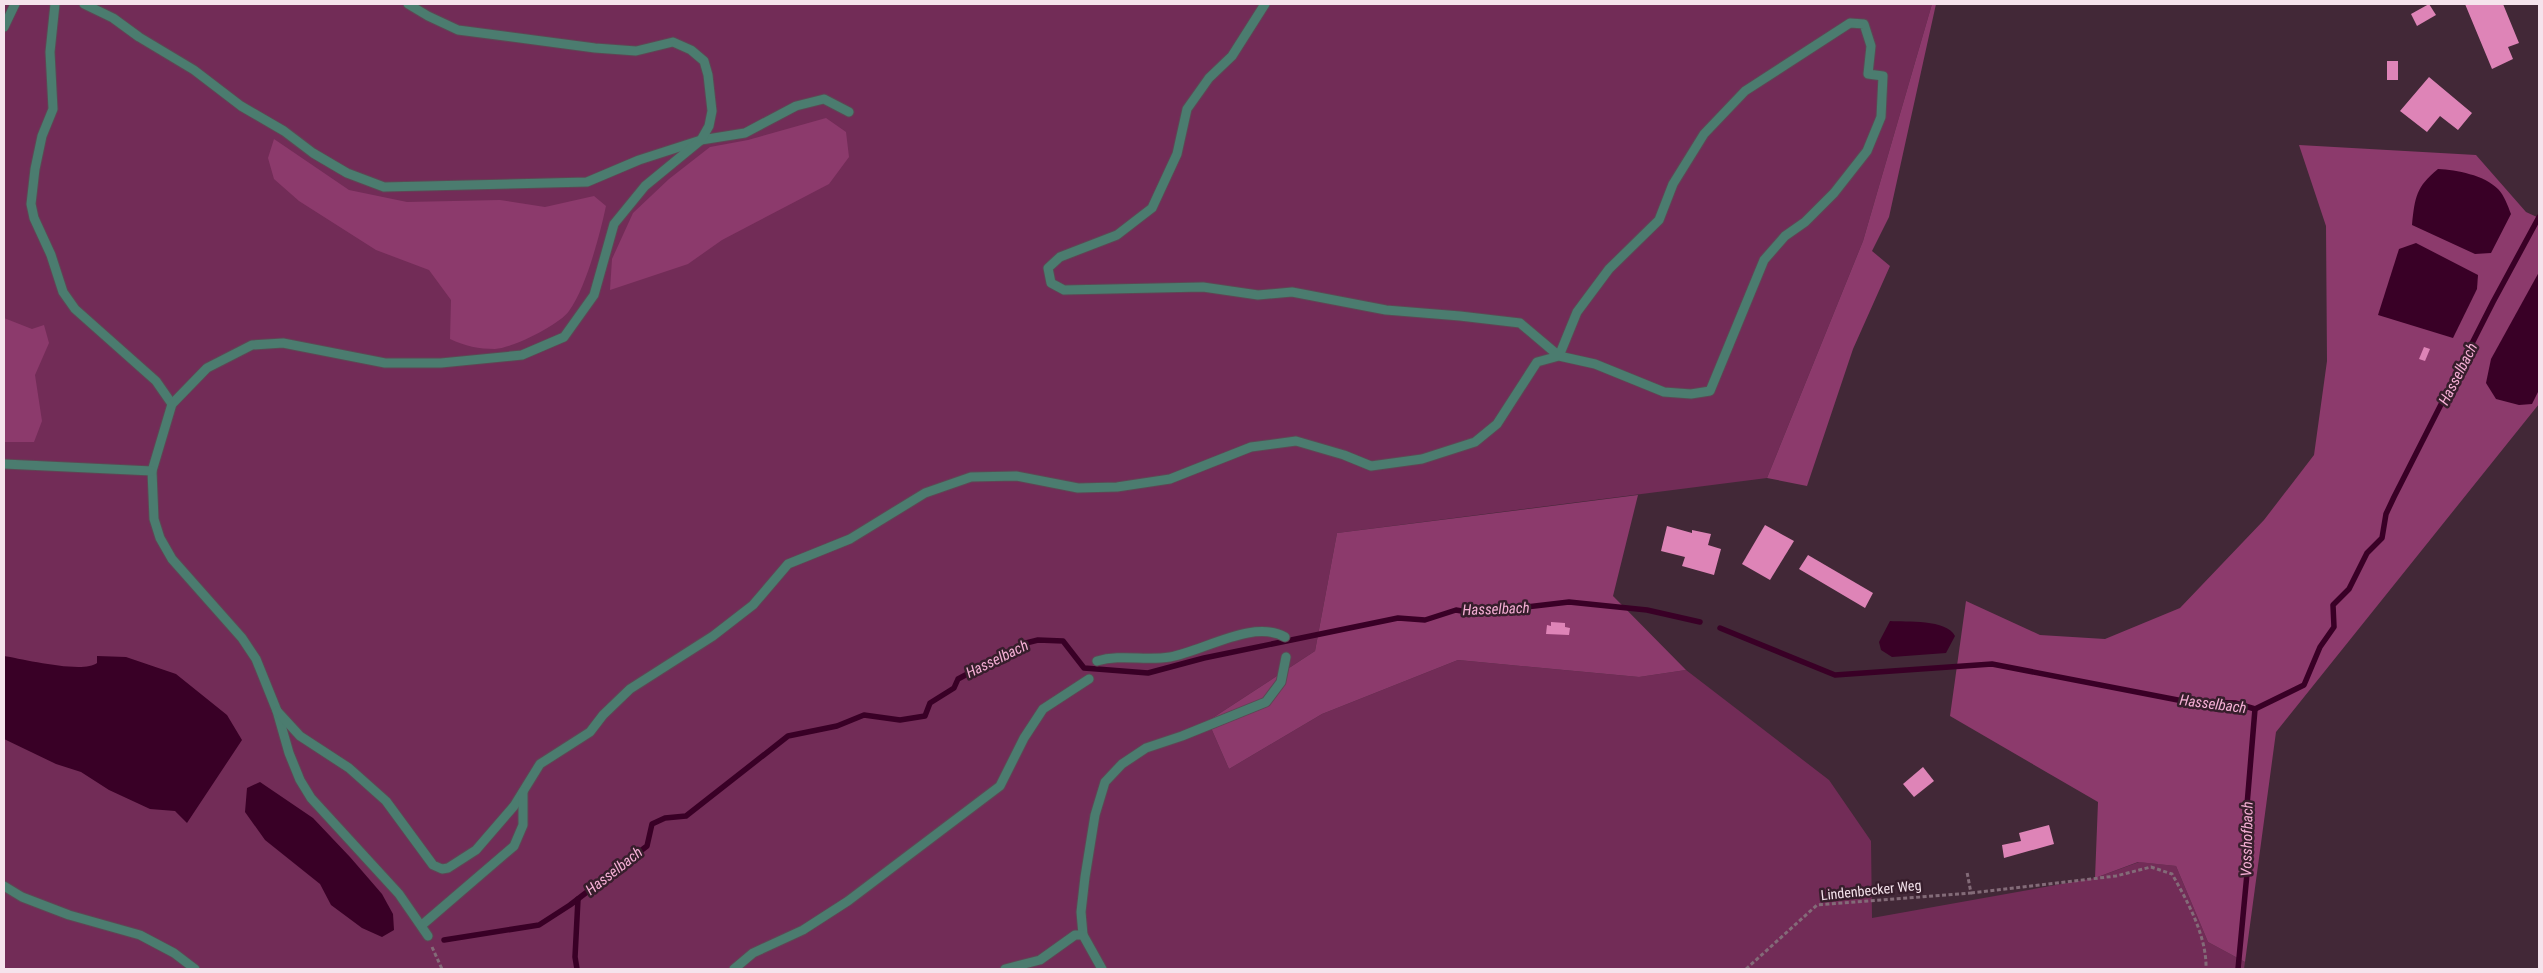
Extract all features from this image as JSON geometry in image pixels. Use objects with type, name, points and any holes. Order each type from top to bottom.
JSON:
[{"type":"lane","points":[[4,27],[15,4]]},
{"type":"lane","points":[[55,4],[50,52],[53,108],[42,136],[35,169],[31,204],[34,218],[48,249],[63,292],[75,309],[156,381],[172,404]]},
{"type":"lane","points":[[84,4],[113,18],[139,37],[194,70],[241,106],[284,131],[313,153],[347,173],[384,187],[587,182],[639,160],[701,140],[745,133],[796,106],[824,99],[849,112]]},
{"type":"lane","points":[[408,4],[458,30],[595,48],[636,51],[672,42],[691,50],[704,61],[712,111],[708,126],[701,140],[644,186],[614,224],[594,295],[564,336],[522,355],[441,363],[384,363],[283,343],[252,345],[207,368],[172,404],[152,471],[154,519],[160,538],[172,560],[242,638],[256,659],[277,711],[289,753],[300,780],[311,798],[399,894],[428,936]]},
{"type":"lane","points":[[1265,4],[1232,56],[1209,78],[1187,109],[1177,154],[1152,208],[1117,235],[1060,257],[1048,268],[1051,283],[1064,290],[1204,287],[1258,295],[1292,292],[1386,310],[1520,323],[1559,356],[1595,364],[1664,392],[1691,394],[1710,391],[1764,260],[1785,236],[1805,222],[1834,193],[1867,151],[1881,117],[1883,76],[1868,74],[1872,46],[1864,24],[1850,23],[1745,91],[1704,134],[1673,184],[1659,220],[1609,269],[1577,312],[1559,356]]},
{"type":"lane","points":[[277,711],[300,736],[349,768],[386,801],[437,868],[442,869],[454,865],[476,850],[502,823],[540,764],[590,732],[609,709],[630,689],[713,636],[752,605],[788,564],[850,539],[925,493],[971,477],[1016,476],[1078,488],[1126,485],[1170,479],[1251,447],[1296,441],[1344,455],[1371,466],[1422,459],[1475,442],[1497,424],[1537,362],[1559,356]]},
{"type":"lane","points":[[4,464],[152,471]]},
{"type":"lane","points":[[1097,661],[1111,657],[1169,657],[1260,630],[1276,632],[1285,637]]},
{"type":"lane","points":[[1102,969],[1083,935],[1080,912],[1095,815],[1105,782],[1122,764],[1146,748],[1182,736],[1266,702],[1281,682],[1286,657]]},
{"type":"lane","points":[[734,969],[754,953],[803,930],[848,901],[1000,786],[1024,738],[1042,709],[1089,679]]},
{"type":"lane","points":[[422,926],[514,846],[523,824],[523,792]]},
{"type":"lane","points":[[4,886],[22,897],[69,915],[140,935],[174,953],[194,969]]},
{"type":"lane","points":[[1005,969],[1040,960],[1075,935],[1083,935]]},
{"type":"path","name":"Lindenbecker Weg","points":[[1746,969],[1817,905],[1971,892],[2116,876],[2151,867],[2172,874],[2181,890],[2206,954],[2206,969]]},
{"type":"path","points":[[1967,872],[1971,892]]},
{"type":"path","points":[[428,936],[442,969]]},
{"type":"shaded area","points":[[4,4],[1932,4],[1863,241],[1767,478],[1337,533],[1315,651],[1208,721],[1229,769],[1322,714],[1458,660],[1639,677],[1686,670],[1829,780],[1871,841],[1872,918],[2095,878],[2139,862],[2176,866],[2208,942],[2245,962],[2244,969],[4,969]]},
{"type":"shaded area","points":[[1932,4],[1936,4],[1889,217],[1872,251],[1890,266],[1853,349],[1807,486],[1767,478],[1863,241]]},
{"type":"shaded area","points":[[826,118],[846,132],[849,157],[829,184],[722,240],[688,264],[610,290],[612,259],[633,213],[669,179],[710,147],[748,140]]},
{"type":"shaded area","points":[[274,139],[349,190],[407,202],[500,200],[545,207],[594,196],[606,206],[592,260],[575,301],[564,317],[556,323],[513,345],[495,349],[478,348],[450,339],[451,300],[429,270],[376,250],[299,201],[274,179],[268,158]]},
{"type":"shaded area","points":[[2299,145],[2476,155],[2526,212],[2539,218],[2539,404],[2276,732],[2245,962],[2208,942],[2176,866],[2138,862],[2095,878],[2098,802],[1950,716],[1966,601],[2040,635],[2105,639],[2180,608],[2264,520],[2314,455],[2327,361],[2326,226]]},
{"type":"shaded area","points":[[2438,169],[2462,172],[2478,177],[2492,184],[2502,194],[2511,214],[2491,253],[2475,254],[2412,225],[2418,193],[2425,181]]},
{"type":"shaded area","points":[[2416,243],[2478,275],[2477,289],[2453,338],[2378,315],[2399,249]]},
{"type":"shaded area","points":[[2539,272],[2539,390],[2532,404],[2519,405],[2496,399],[2486,383],[2491,359]]},
{"type":"shaded area","points":[[4,318],[32,329],[44,325],[49,343],[35,375],[42,421],[34,442],[4,442]]},
{"type":"shaded area","points":[[1638,495],[1613,596],[1686,670],[1639,677],[1458,660],[1322,714],[1229,769],[1208,721],[1315,651],[1337,533]]},
{"type":"shaded area","points":[[1890,621],[1935,624],[1951,631],[1955,636],[1946,653],[1892,657],[1881,650],[1879,642]]},
{"type":"shaded area","points":[[4,656],[52,665],[79,667],[97,663],[97,656],[126,657],[176,674],[227,715],[242,740],[187,823],[175,811],[150,809],[109,790],[81,772],[56,764],[4,739]]},
{"type":"shaded area","points":[[260,782],[313,818],[350,857],[382,894],[393,914],[394,930],[382,937],[362,928],[331,905],[320,884],[265,840],[245,812],[247,788]]},
{"type":"building","points":[[2429,4],[2436,15],[2417,26],[2411,14]]},
{"type":"building","points":[[2465,4],[2503,4],[2519,43],[2508,47],[2513,59],[2492,69]]},
{"type":"building","points":[[2387,61],[2398,61],[2398,80],[2387,80]]},
{"type":"building","points":[[2429,77],[2472,113],[2458,130],[2440,116],[2427,132],[2400,111]]},
{"type":"building","points":[[2424,347],[2430,349],[2425,361],[2419,359]]},
{"type":"building","points":[[1765,525],[1794,541],[1770,580],[1742,564]]},
{"type":"building","points":[[1667,526],[1692,533],[1692,530],[1711,534],[1708,545],[1721,549],[1714,575],[1682,566],[1685,557],[1661,551]]},
{"type":"building","points":[[1808,555],[1873,593],[1865,608],[1799,569]]},
{"type":"building","points":[[1551,622],[1565,623],[1565,627],[1570,628],[1569,635],[1546,634],[1547,625],[1551,626]]},
{"type":"building","points":[[1923,767],[1934,781],[1914,797],[1903,784]]},
{"type":"building","points":[[2049,825],[2054,844],[2004,858],[2002,845],[2021,841],[2019,833]]},
{"type":"waterway","name":"Hasselbach","points":[[1720,628],[1835,675],[1992,664],[2183,701],[2235,703],[2255,709],[2304,685],[2320,647],[2334,627],[2333,605],[2349,589],[2367,553],[2382,538],[2386,514],[2394,497],[2493,302],[2539,217]]},
{"type":"waterway","name":"Hasselbach","points":[[444,940],[539,925],[570,905],[647,846],[652,824],[665,818],[686,816],[788,736],[837,726],[864,715],[900,720],[925,716],[930,703],[954,688],[958,679],[1026,643],[1038,640],[1063,641],[1084,668],[1148,673],[1204,658],[1398,618],[1425,620],[1456,610],[1473,613],[1569,602],[1647,610],[1700,622]]},
{"type":"waterway","name":"Vosshofbach","points":[[2238,969],[2248,863],[2247,805],[2255,709]]},
{"type":"waterway","name":"Hasselbach","points":[[577,969],[575,957],[578,899]]}]
